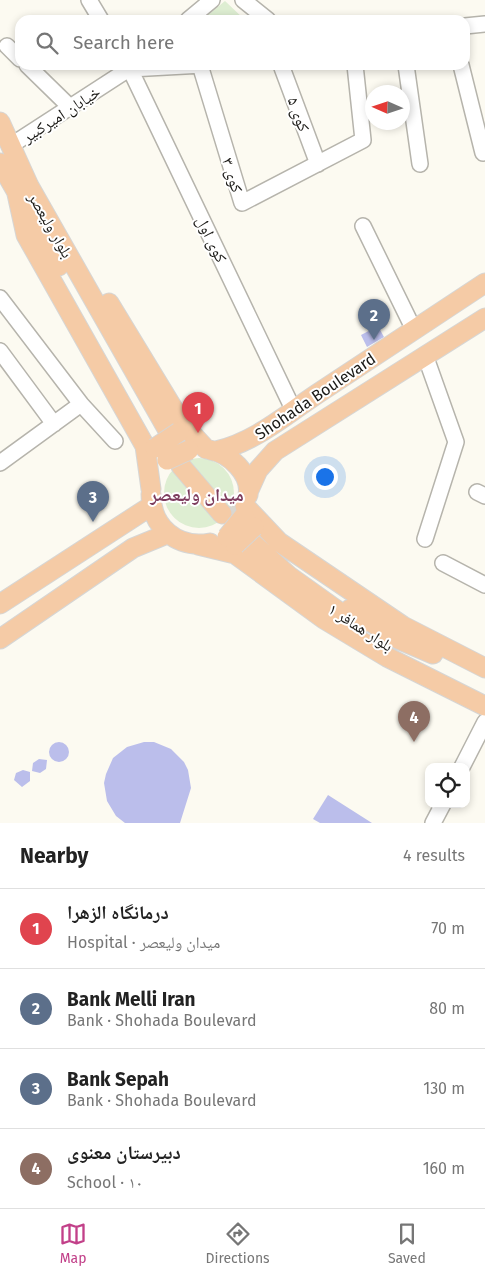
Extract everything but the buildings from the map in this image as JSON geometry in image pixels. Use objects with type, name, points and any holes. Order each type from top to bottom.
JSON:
[{"type":"main road","name":"بلوار ولیعصر","points":[[0,122],[10,146],[23,190]]},
{"type":"main road","name":"بلوار ولیعصر","points":[[0,165],[23,190],[102,328]]},
{"type":"main road","points":[[23,190],[26,236],[179,446],[237,464],[244,472],[242,525],[324,619],[386,658],[485,706]]},
{"type":"main road","points":[[23,190],[58,217],[179,446]]},
{"type":"main road","name":"Shohada Boulevard","points":[[179,446],[233,447],[255,438],[294,409],[485,283]]},
{"type":"main road","name":"Shohada Boulevard","points":[[242,525],[258,470],[276,451],[485,318]]},
{"type":"main road","name":"بلوار همافر ۱","points":[[102,328],[179,446],[242,525],[289,576],[341,614],[394,649],[485,695]]},
{"type":"main road","points":[[179,446],[155,475],[151,498],[157,522],[167,534],[182,542],[198,545],[214,542],[242,525]]},
{"type":"main road","points":[[0,604],[151,498],[179,446]]},
{"type":"main road","points":[[242,525],[279,542],[403,626],[485,668]]},
{"type":"main road","name":"بلوار همافر ۱","points":[[242,525],[338,602],[398,639],[485,677]]},
{"type":"main road","points":[[0,639],[133,548],[167,534]]},
{"type":"street","points":[[90,0],[98,15]]},
{"type":"street","points":[[194,15],[212,0]]},
{"type":"street","points":[[243,0],[262,15]]},
{"type":"street","points":[[470,26],[485,24]]},
{"type":"street","points":[[7,46],[15,54]]},
{"type":"street","points":[[32,70],[70,108]]},
{"type":"street","name":"خیابان امیرکبیر","points":[[10,146],[125,70]]},
{"type":"street","name":"کوی اول","points":[[133,70],[294,409]]},
{"type":"street","name":"کوی ۳","points":[[202,70],[242,203],[318,164]]},
{"type":"street","name":"کوی ۵","points":[[283,70],[318,164]]},
{"type":"street","points":[[318,164],[363,140],[356,70]]},
{"type":"street","points":[[407,70],[420,164]]},
{"type":"street","points":[[462,70],[483,153]]},
{"type":"street","points":[[363,226],[414,330]]},
{"type":"street","points":[[0,298],[81,404],[115,442]]},
{"type":"street","points":[[0,351],[54,424]]},
{"type":"street","points":[[425,355],[456,442],[426,539]]},
{"type":"street","points":[[0,463],[81,404]]},
{"type":"street","points":[[443,563],[485,585]]},
{"type":"street","points":[[464,763],[485,722]]},
{"type":"street","points":[[434,823],[441,808]]},
{"type":"green space","points":[[225,1],[240,15],[208,15]]},
{"type":"green space","points":[[206,458],[219,464],[228,473],[232,479],[234,493],[232,507],[224,518],[213,526],[192,528],[185,526],[174,518],[166,507],[164,486],[166,479],[174,468],[185,460]]},
{"type":"tunnel","points":[[230,506],[250,531]]},
{"type":"place","name":"Bank Melli Iran","points":[[374,340]]},
{"type":"place","name":"درمانگاه الزهرا","points":[[198,433]]},
{"type":"place","name":"Bank Sepah","points":[[93,522]]},
{"type":"place","name":"دبیرستان معنوی","points":[[414,742]]},
{"type":"district","name":"میدان ولیعصر","points":[[197,495]]}]
